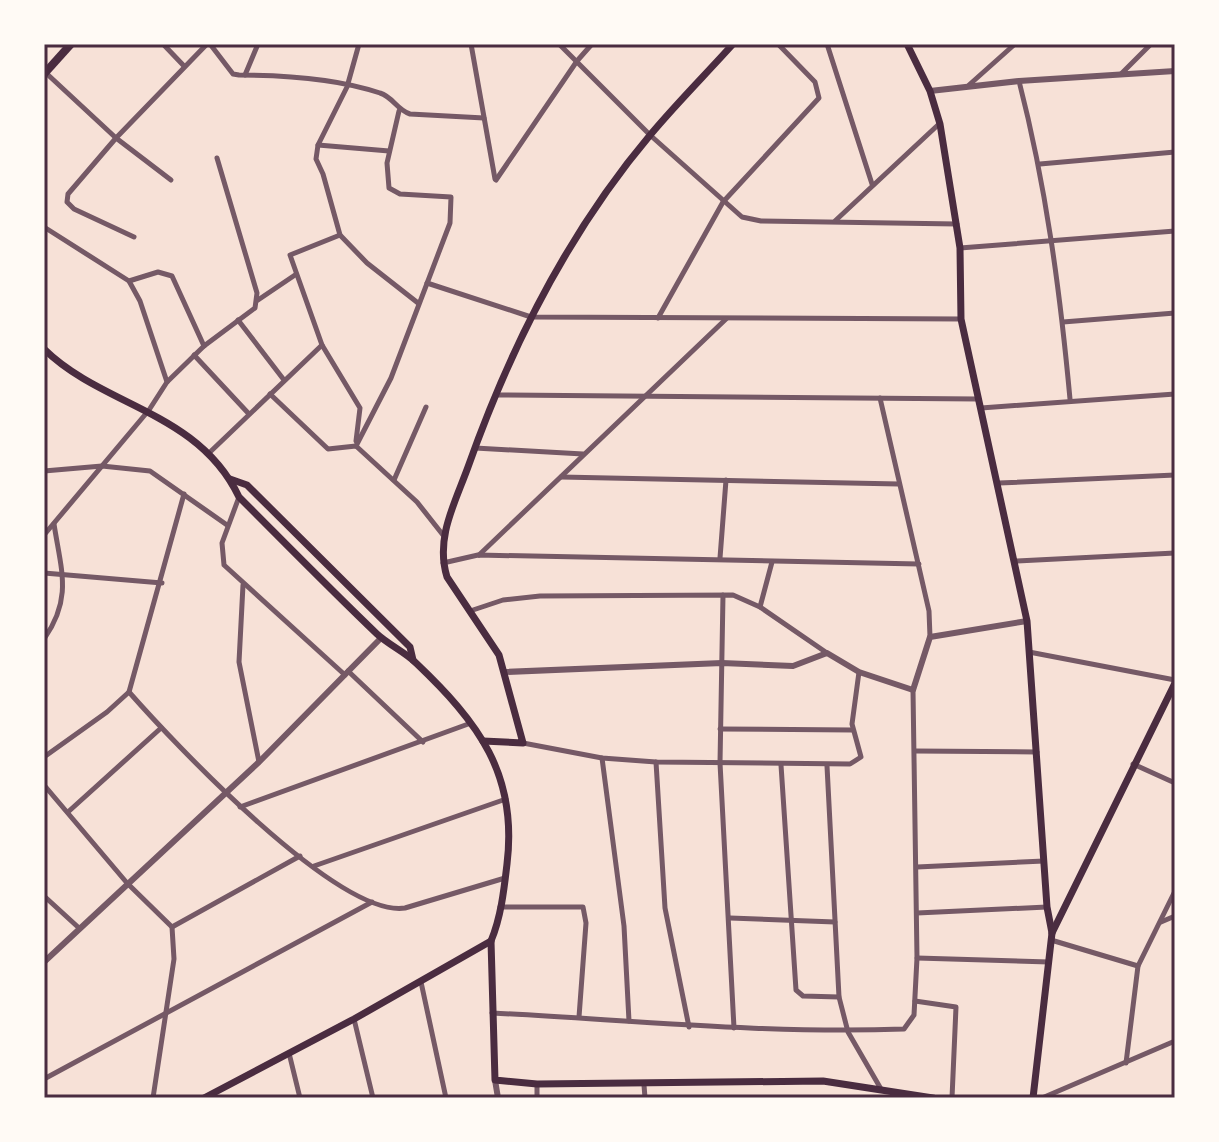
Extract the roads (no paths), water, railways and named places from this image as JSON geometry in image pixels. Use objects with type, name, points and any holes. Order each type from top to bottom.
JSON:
[{"type":"highway","points":[[45,74],[71,44]]},
{"type":"main road","points":[[483,741],[523,743],[505,672],[473,610],[447,577],[443,563],[443,535],[496,395],[531,317],[579,237],[650,135],[733,44]]},
{"type":"main road","points":[[907,44],[930,91],[940,124],[958,224],[961,319],[1017,561],[1027,621],[1047,907],[1052,937],[1033,1098]]},
{"type":"main road","points":[[44,349],[80,376],[149,410],[207,455],[230,479],[239,497],[381,638],[413,660],[472,723],[498,767],[507,799],[510,829],[505,878],[491,941],[495,1080],[537,1084],[644,1085],[815,1081],[933,1098]]},
{"type":"main road","points":[[230,479],[247,485],[410,647],[413,660]]},
{"type":"main road","points":[[1052,937],[1175,682]]},
{"type":"main road","points":[[204,1098],[354,1019],[491,941]]},
{"type":"street","points":[[163,44],[184,66]]},
{"type":"street","points":[[134,237],[74,209],[67,202],[72,188],[208,44],[233,74],[316,79],[380,93],[399,111],[419,116],[484,118]]},
{"type":"street","points":[[245,75],[258,44]]},
{"type":"street","points":[[359,44],[347,87],[318,145],[316,159],[340,235],[367,263],[418,303]]},
{"type":"street","points":[[471,44],[496,180],[577,61],[592,44]]},
{"type":"street","points":[[559,44],[650,135],[723,202],[750,220],[958,224]]},
{"type":"street","points":[[658,318],[723,202],[819,98],[815,82],[778,44]]},
{"type":"street","points":[[827,44],[872,184]]},
{"type":"street","points":[[969,85],[1015,44]]},
{"type":"street","points":[[1121,74],[1151,44]]},
{"type":"street","points":[[930,91],[969,85],[1175,71]]},
{"type":"street","points":[[45,74],[116,138],[171,180]]},
{"type":"street","points":[[1019,81],[1040,164],[1053,241],[1070,399]]},
{"type":"street","points":[[356,446],[391,378],[418,303],[447,237],[451,197],[392,192],[387,183],[389,151],[399,111]]},
{"type":"street","points":[[835,221],[940,124]]},
{"type":"street","points":[[318,145],[389,151]]},
{"type":"street","points":[[1040,164],[1175,152]]},
{"type":"street","points":[[44,535],[149,410],[167,382],[204,346],[255,308],[257,301],[217,158]]},
{"type":"street","points":[[44,227],[129,281],[140,301],[167,382]]},
{"type":"street","points":[[960,248],[1175,231]]},
{"type":"street","points":[[340,235],[290,255],[322,345],[360,408],[356,446]]},
{"type":"street","points":[[129,281],[158,272],[172,276],[204,346]]},
{"type":"street","points":[[257,301],[295,275]]},
{"type":"street","points":[[427,283],[531,317],[961,319]]},
{"type":"street","points":[[1063,322],[1175,313]]},
{"type":"street","points":[[478,555],[726,319]]},
{"type":"street","points":[[238,320],[284,380]]},
{"type":"street","points":[[207,455],[322,345]]},
{"type":"street","points":[[194,355],[249,414]]},
{"type":"street","points":[[270,394],[328,449],[333,451],[356,446]]},
{"type":"street","points":[[496,395],[880,398],[979,403],[1175,394]]},
{"type":"street","points":[[491,1013],[689,1027],[848,1032],[904,1029],[914,1015],[917,867],[913,690],[930,637],[929,611],[880,398]]},
{"type":"street","points":[[394,480],[426,407]]},
{"type":"street","points":[[356,446],[394,480],[443,535]]},
{"type":"street","points":[[475,448],[584,454]]},
{"type":"street","points":[[44,471],[102,466],[150,471],[227,525]]},
{"type":"street","points":[[999,483],[1175,475]]},
{"type":"street","points":[[561,477],[899,484]]},
{"type":"street","points":[[720,558],[726,480]]},
{"type":"street","points":[[44,757],[107,712],[129,692],[162,583],[184,494]]},
{"type":"street","points":[[239,497],[227,525],[222,558],[243,584],[423,742]]},
{"type":"street","points":[[44,639],[63,607],[62,575],[54,523]]},
{"type":"street","points":[[1017,561],[1175,553]]},
{"type":"street","points":[[443,563],[478,555],[919,564]]},
{"type":"street","points":[[760,607],[772,562]]},
{"type":"street","points":[[44,573],[162,583]]},
{"type":"street","points":[[243,584],[239,662],[259,762]]},
{"type":"street","points":[[723,595],[720,763],[734,1028]]},
{"type":"street","points":[[473,610],[503,600],[540,596],[723,595],[743,598],[859,672],[913,690]]},
{"type":"street","points":[[930,637],[1027,621]]},
{"type":"street","points":[[44,962],[225,795],[381,638]]},
{"type":"street","points":[[1029,652],[1175,682]]},
{"type":"street","points":[[505,672],[722,663],[793,666],[827,653]]},
{"type":"street","points":[[523,743],[602,758],[656,762],[827,766],[860,761],[861,752],[852,730],[859,672]]},
{"type":"street","points":[[129,692],[225,795],[300,856],[372,902],[395,910],[505,878]]},
{"type":"street","points":[[239,807],[472,723]]},
{"type":"street","points":[[68,812],[161,728]]},
{"type":"street","points":[[720,729],[852,730]]},
{"type":"street","points":[[915,751],[1037,752]]},
{"type":"street","points":[[602,758],[624,926],[629,1021]]},
{"type":"street","points":[[656,762],[665,908],[689,1027]]},
{"type":"street","points":[[1133,764],[1175,783]]},
{"type":"street","points":[[781,765],[796,990],[803,996],[839,997]]},
{"type":"street","points":[[827,766],[839,997],[848,1032],[881,1090]]},
{"type":"street","points":[[44,785],[127,883],[172,927],[174,959],[153,1098]]},
{"type":"street","points":[[314,866],[507,799]]},
{"type":"street","points":[[172,927],[300,856]]},
{"type":"street","points":[[917,867],[1044,861]]},
{"type":"street","points":[[1126,1063],[1138,966],[1175,891]]},
{"type":"street","points":[[44,896],[79,928]]},
{"type":"street","points":[[44,1079],[372,902]]},
{"type":"street","points":[[500,907],[583,907],[586,923],[579,1017]]},
{"type":"street","points":[[917,913],[1047,907]]},
{"type":"street","points":[[1160,922],[1175,916]]},
{"type":"street","points":[[730,918],[835,922]]},
{"type":"street","points":[[1052,937],[1138,966]]},
{"type":"street","points":[[917,958],[1049,962]]},
{"type":"street","points":[[421,982],[446,1098]]},
{"type":"street","points":[[915,1001],[956,1007],[952,1098]]},
{"type":"street","points":[[354,1019],[373,1098]]},
{"type":"street","points":[[1042,1098],[1175,1041]]},
{"type":"street","points":[[289,1053],[300,1098]]},
{"type":"street","points":[[495,1080],[498,1098]]},
{"type":"street","points":[[537,1084],[537,1098]]},
{"type":"street","points":[[644,1085],[645,1098]]},
{"type":"street","points":[[226,1087],[228,1098]]}]
